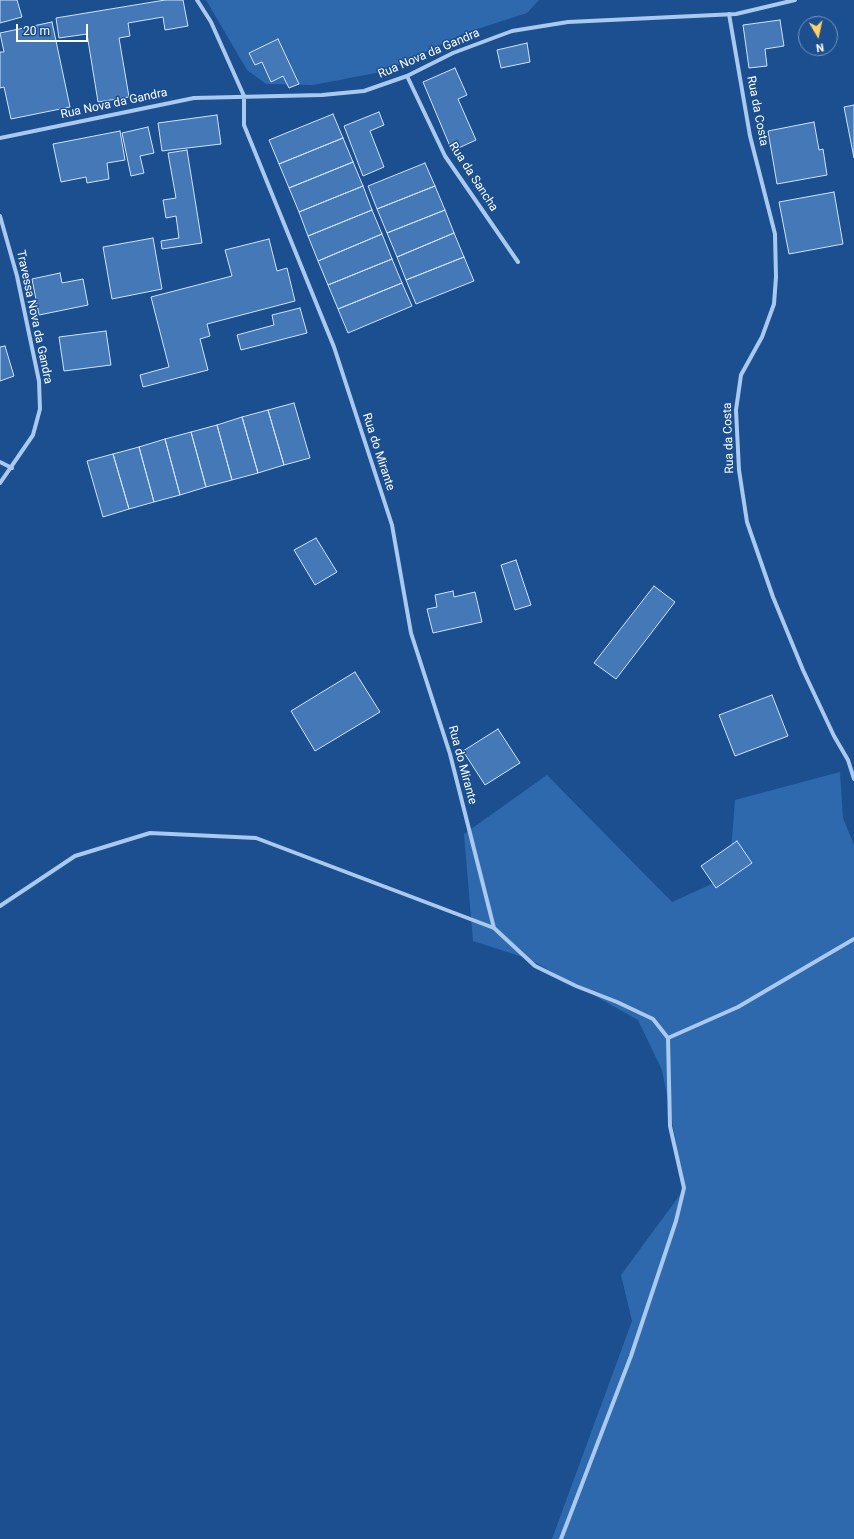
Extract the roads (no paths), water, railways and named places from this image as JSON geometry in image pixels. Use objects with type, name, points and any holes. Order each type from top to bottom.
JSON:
[{"type":"street","name":"Rua do Mirante","points":[[197,0],[211,22],[244,96],[244,125],[334,347],[392,525],[411,632],[450,754],[494,928]]},
{"type":"street","name":"Rua Nova da Gandra","points":[[0,138],[194,98],[322,95],[364,91],[407,76],[453,53],[512,31],[568,22],[729,14],[795,0]]},
{"type":"street","name":"Rua da Costa","points":[[729,14],[750,136],[768,204],[775,241],[776,277],[774,304],[762,337],[741,375],[736,410],[739,470],[748,522],[773,597],[803,670],[834,736],[848,760],[854,779]]},
{"type":"street","name":"Rua da Sancha","points":[[407,76],[445,156],[518,262]]},
{"type":"street","name":"Travessa Nova da Gandra","points":[[0,216],[18,276],[39,381],[40,409],[33,435],[12,468],[0,483]]},
{"type":"street","points":[[0,462],[12,468]]},
{"type":"street","points":[[0,906],[75,856],[150,833],[256,838],[494,928],[535,966],[576,986],[617,1002],[653,1019],[668,1038],[670,1126],[684,1188],[676,1220],[631,1356],[561,1539]]},
{"type":"street","points":[[668,1038],[738,1007],[854,939]]}]
